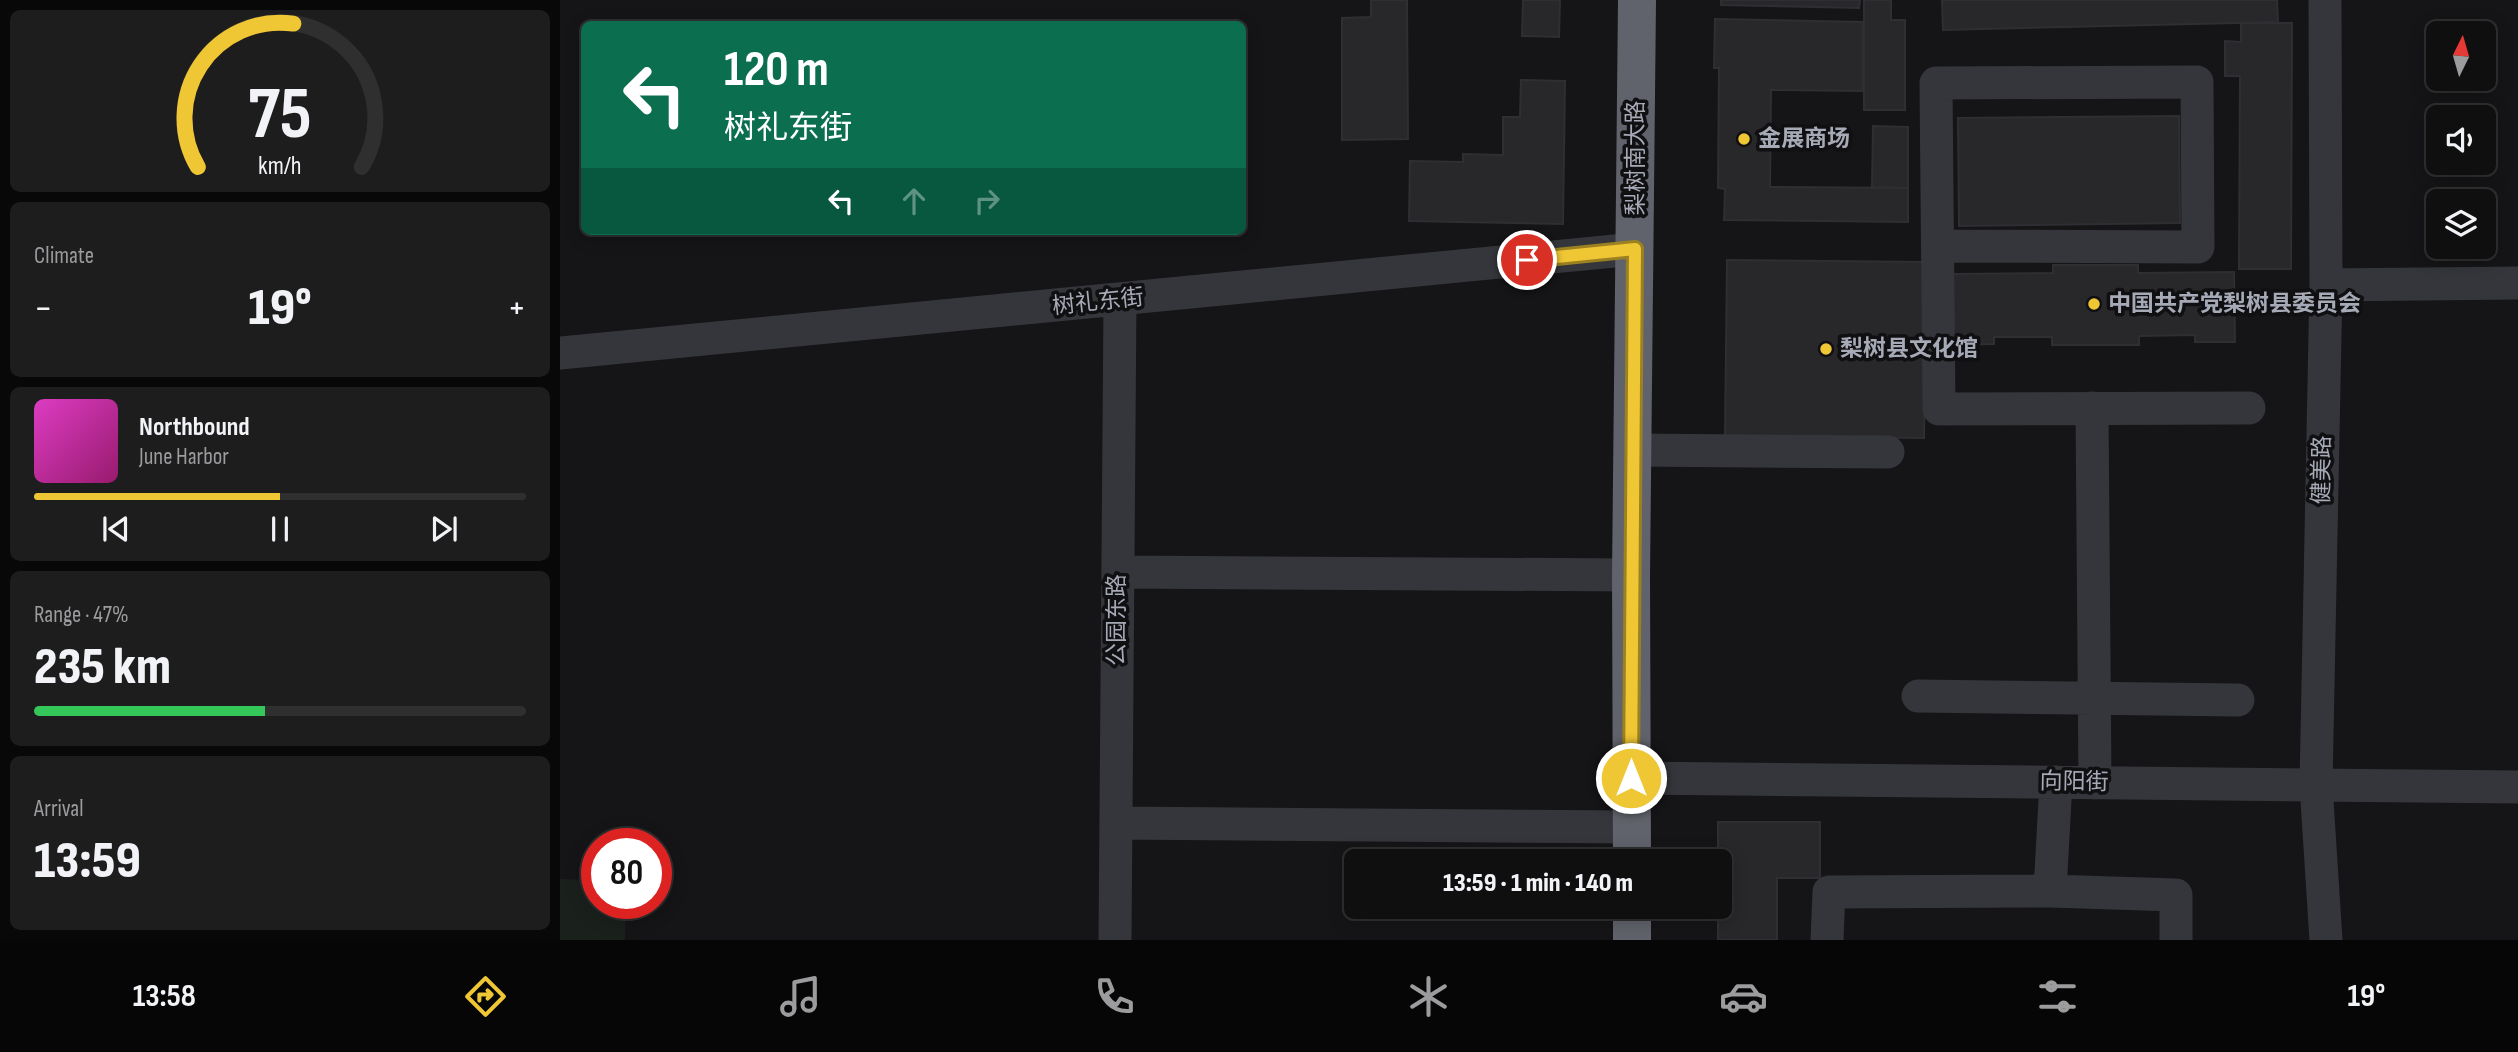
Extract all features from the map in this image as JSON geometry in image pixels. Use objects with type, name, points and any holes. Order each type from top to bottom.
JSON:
[{"type":"highway","name":"梨树南大路","points":[[1632,844],[1631,575],[1637,0]]},
{"type":"highway","points":[[1632,919],[1632,940]]},
{"type":"street","name":"健美路","points":[[2325,0],[2326,285],[2316,785],[2326,940]]},
{"type":"street","points":[[1938,246],[2198,247],[2197,82],[1936,83],[1939,409],[2249,408]]},
{"type":"street","name":"树礼东街","points":[[560,354],[1635,249]]},
{"type":"street","points":[[2326,285],[2518,283]]},
{"type":"street","name":"公园东路","points":[[1115,940],[1120,300]]},
{"type":"street","points":[[2092,408],[2095,783]]},
{"type":"street","points":[[1633,450],[1888,452]]},
{"type":"street","points":[[1118,572],[1631,575]]},
{"type":"street","points":[[1918,696],[2238,700]]},
{"type":"street","name":"向阳街","points":[[1631,778],[2518,787]]},
{"type":"street","points":[[2050,891],[2056,782]]},
{"type":"street","points":[[1116,823],[1632,844]]},
{"type":"street","points":[[1827,940],[1829,892],[2050,891],[2176,895],[2176,940]]},
{"type":"shaded area","points":[[560,879],[581,880],[581,919],[626,919],[625,940],[560,940]]},
{"type":"building","points":[[1371,0],[1407,0],[1408,139],[1342,140],[1342,18],[1371,17]]},
{"type":"building","points":[[1523,0],[1560,0],[1559,37],[1522,36]]},
{"type":"building","points":[[1721,0],[1860,0],[1859,8],[1721,5]]},
{"type":"building","points":[[1864,0],[1891,0],[1891,20],[1905,20],[1905,110],[1864,110]]},
{"type":"building","points":[[1942,0],[2277,0],[2278,22],[1943,30]]},
{"type":"building","name":"金展商场","points":[[1715,19],[1863,22],[1863,91],[1771,90],[1770,187],[1908,188],[1908,222],[1724,220],[1725,189],[1718,188],[1719,68],[1714,68]]},
{"type":"building","points":[[2241,23],[2292,23],[2291,269],[2239,269],[2240,76],[2225,76],[2225,41],[2241,42]]},
{"type":"building","points":[[1521,80],[1565,81],[1563,224],[1409,221],[1410,161],[1463,162],[1463,154],[1503,155],[1503,117],[1520,117]]},
{"type":"building","points":[[2179,116],[2180,223],[1959,226],[1958,118]]},
{"type":"building","points":[[1873,126],[1908,127],[1908,188],[1872,187]]},
{"type":"building","name":"梨树县文化馆","points":[[1727,260],[1927,262],[1924,438],[1725,436]]},
{"type":"building","name":"中国共产党梨树县委员会","points":[[2053,265],[2138,265],[2138,273],[2234,272],[2235,342],[2195,342],[2195,335],[2139,336],[2139,345],[2052,345],[2052,337],[1994,337],[1994,344],[1953,345],[1953,274],[2053,273]]},
{"type":"building","points":[[1718,822],[1820,822],[1820,878],[1777,878],[1777,940],[1718,940],[1718,919],[1732,919],[1732,849],[1718,849]]},
{"type":"place","name":"金展商场","points":[[1744,139]]},
{"type":"place","name":"中国共产党梨树县委员会","points":[[2094,304]]},
{"type":"place","name":"梨树县文化馆","points":[[1826,349]]},
{"type":"route","points":[[1527,260],[1635,249],[1631,778]]}]
